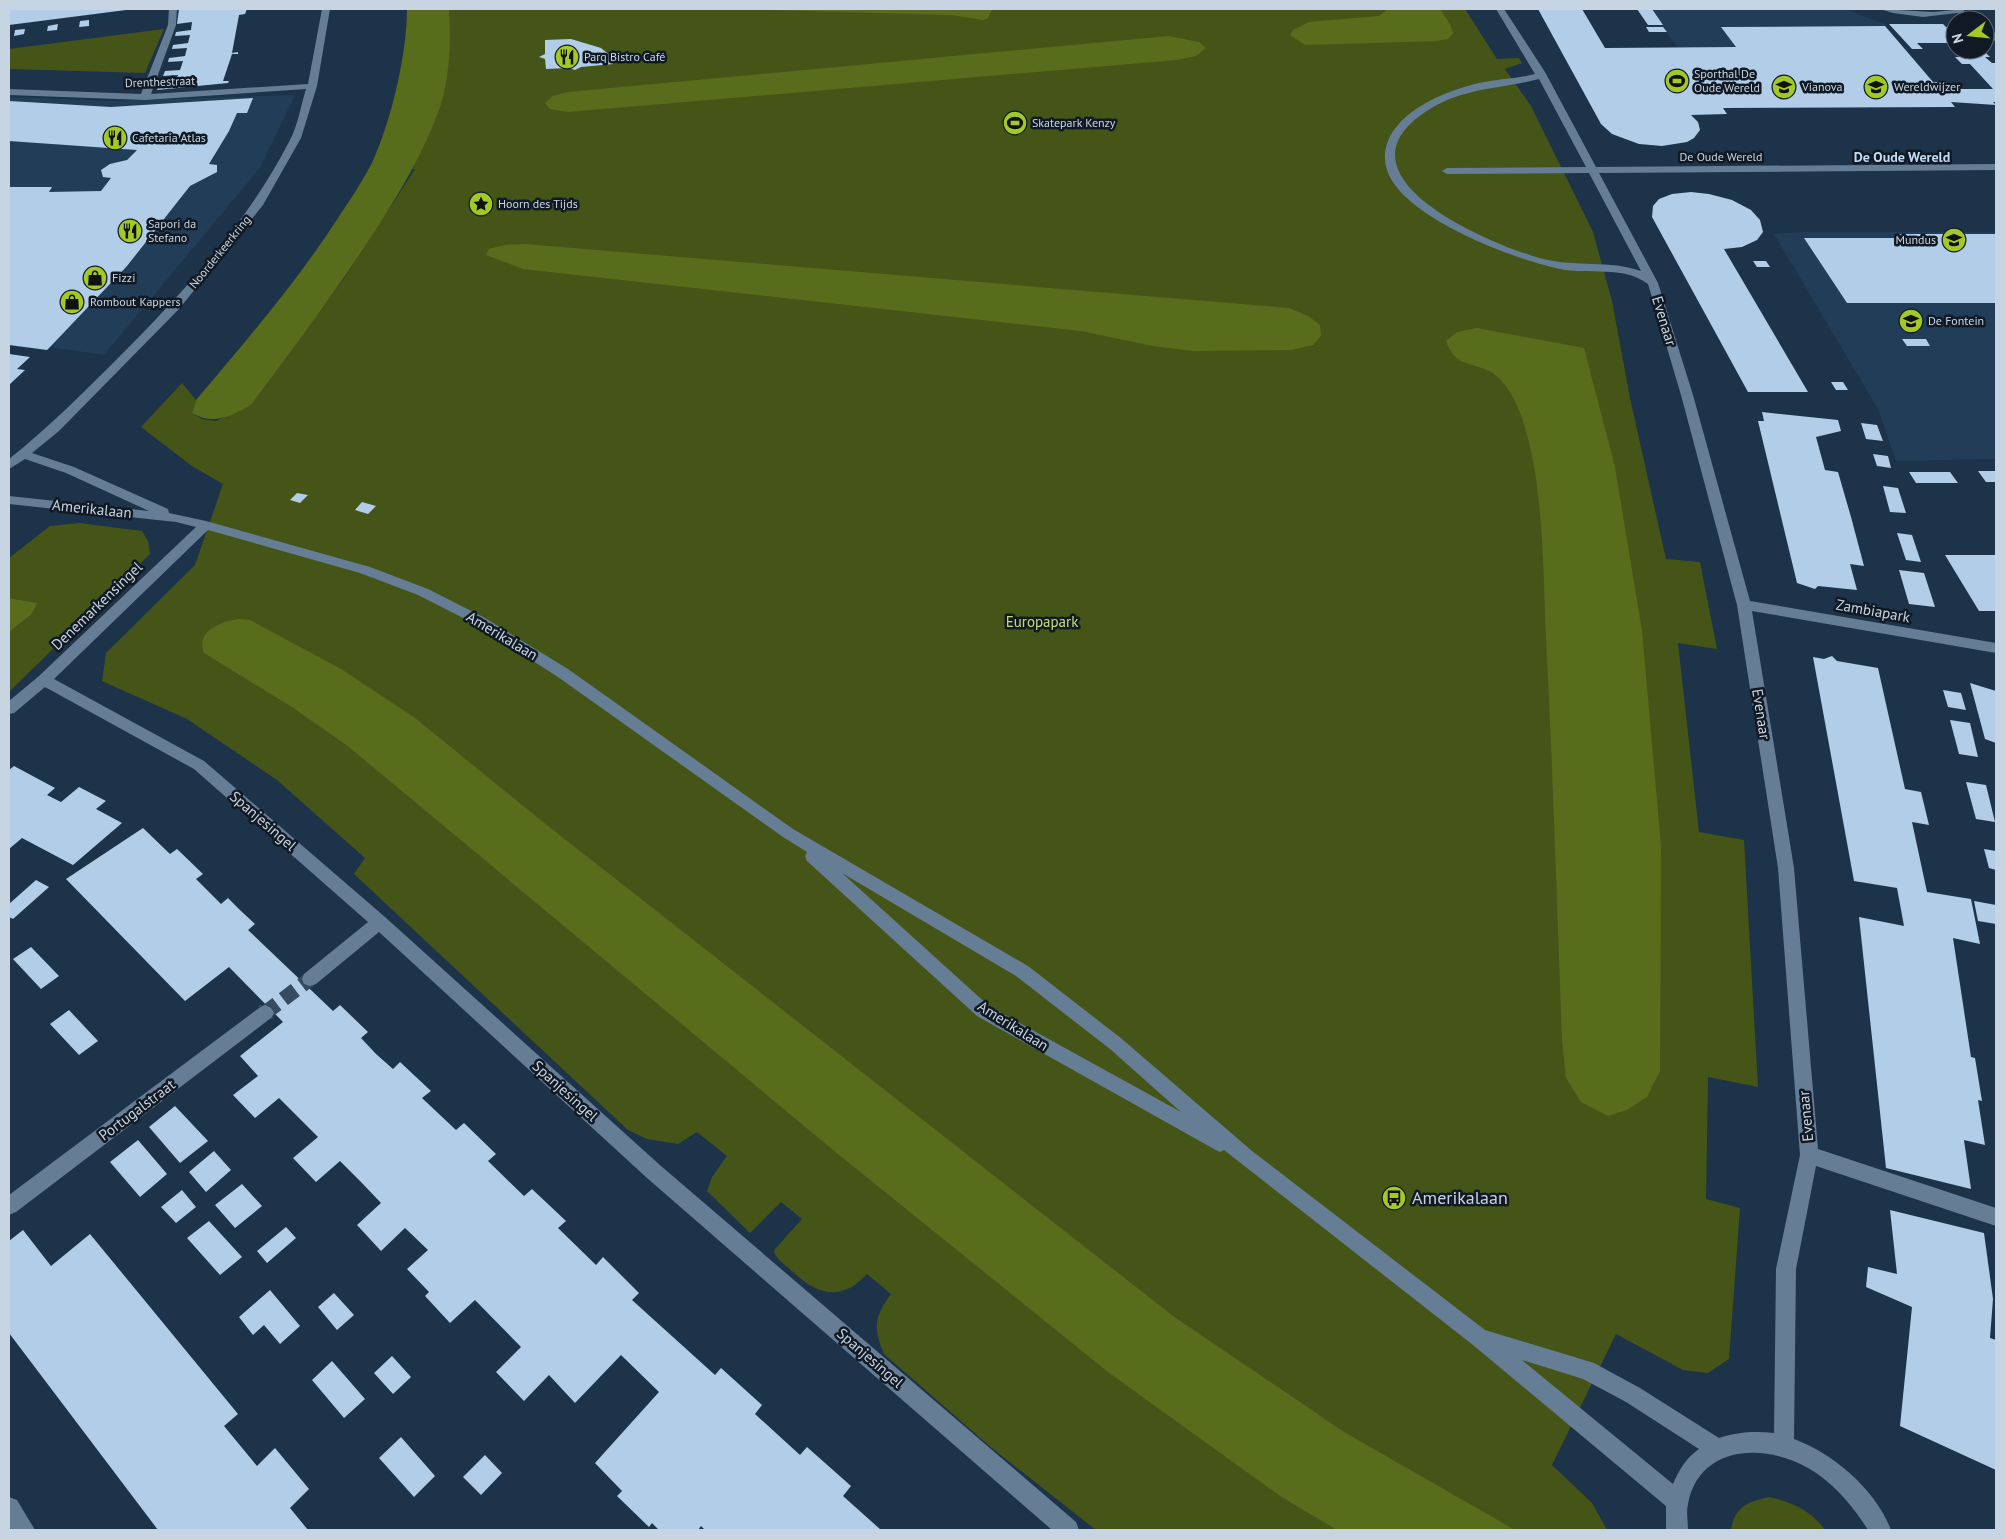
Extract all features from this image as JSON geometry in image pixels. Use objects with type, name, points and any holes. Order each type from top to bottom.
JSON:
[{"type":"street","points":[[145,97],[172,25],[173,9]]},
{"type":"street","name":"Noorderkeerkring","points":[[9,465],[21,453],[54,428],[175,307],[250,215],[293,147],[312,86],[326,9]]},
{"type":"street","name":"Evenaar","points":[[1500,9],[1540,72],[1653,283],[1687,395],[1744,605],[1786,868],[1809,1156],[1786,1269],[1784,1446]]},
{"type":"street","points":[[1884,9],[1912,13],[1945,11]]},
{"type":"street","name":"Evenaar","points":[[1540,72],[1539,76],[1530,79],[1478,86],[1441,98],[1412,118],[1393,140],[1389,155],[1392,172],[1403,188],[1423,206],[1469,233],[1515,252],[1562,266],[1633,272],[1648,278],[1653,283]]},
{"type":"street","name":"Drenthestraat","points":[[9,92],[145,97],[312,86]]},
{"type":"street","name":"De Oude Wereld","points":[[1447,171],[1996,167]]},
{"type":"street","name":"Amerikalaan","points":[[21,453],[70,470],[176,518]]},
{"type":"street","name":"Amerikalaan","points":[[9,500],[176,518],[206,525],[365,570],[423,592],[480,621],[563,673],[788,833],[1022,971],[1116,1044],[1246,1157],[1480,1338],[1677,1501]]},
{"type":"street","name":"Denemarkensingel","points":[[9,709],[44,680],[206,525]]},
{"type":"street","name":"Zambiapark","points":[[1744,605],[1996,648]]},
{"type":"street","name":"Spanjesingel","points":[[44,680],[198,765],[379,922],[654,1172],[1068,1530]]},
{"type":"street","name":"Amerikalaan","points":[[788,833],[983,1011],[1246,1157]]},
{"type":"street","points":[[310,979],[379,922]]},
{"type":"street","name":"Portugalstraat","points":[[9,1206],[265,1013]]},
{"type":"street","name":"Evenaar","points":[[1809,1156],[1996,1216]]},
{"type":"street","name":"Amerikalaan","points":[[1480,1338],[1587,1370],[1633,1395],[1716,1448]]},
{"type":"street","points":[[1677,1530],[1677,1501],[1685,1479],[1698,1461],[1716,1448],[1737,1442],[1760,1441],[1784,1446],[1816,1460],[1844,1483],[1869,1511],[1880,1530]]},
{"type":"street","points":[[9,1508],[24,1530]]},
{"type":"shaded area","points":[[407,9],[449,9],[450,47],[443,98],[426,142],[384,216],[346,275],[252,404],[223,418],[208,419],[192,413],[196,400],[305,266],[372,163],[397,88],[404,47]]},
{"type":"shaded area","points":[[730,9],[992,9],[988,18],[983,20],[951,15]]},
{"type":"shaded area","points":[[1385,9],[1440,9],[1450,24],[1453,33],[1448,39],[1437,41],[1305,45],[1290,35],[1293,30],[1309,22],[1379,16],[1386,11]]},
{"type":"shaded area","points":[[1649,9],[1845,9],[1884,24],[1955,107],[1723,108]]},
{"type":"shaded area","points":[[1169,36],[1199,42],[1206,48],[1196,56],[1177,60],[568,112],[550,109],[545,103],[553,96],[568,92]]},
{"type":"shaded area","points":[[295,95],[260,168],[104,355],[9,341],[9,97],[112,101]]},
{"type":"shaded area","name":"De Fontein","points":[[1801,232],[1996,232],[1996,459],[1896,461],[1878,409],[1774,234]]},
{"type":"shaded area","points":[[525,244],[1289,308],[1308,316],[1320,325],[1321,336],[1313,345],[1292,350],[1194,351],[1153,346],[1081,331],[523,269],[486,255],[489,249],[504,245]]},
{"type":"shaded area","points":[[1477,328],[1584,348],[1615,467],[1642,631],[1661,846],[1660,1071],[1647,1097],[1627,1110],[1608,1116],[1581,1102],[1566,1078],[1562,1040],[1543,560],[1536,481],[1526,431],[1521,415],[1508,389],[1503,382],[1489,371],[1458,359],[1446,341],[1457,332]]},
{"type":"shaded area","points":[[9,598],[37,603],[32,614],[9,632]]},
{"type":"shaded area","points":[[239,619],[250,620],[341,669],[415,718],[543,822],[1173,1316],[1344,1432],[1515,1530],[1337,1530],[1280,1496],[1108,1372],[833,1150],[349,747],[292,707],[204,653],[203,639],[212,628],[225,622]]},
{"type":"green space","name":"Europapark","points":[[449,9],[1465,9],[1497,59],[1519,58],[1522,63],[1505,69],[1531,106],[1593,232],[1612,301],[1630,398],[1666,559],[1700,562],[1717,649],[1678,643],[1699,832],[1744,840],[1758,1087],[1708,1077],[1706,1199],[1740,1208],[1729,1359],[1708,1373],[1683,1370],[1616,1334],[1552,1465],[1592,1503],[1607,1530],[1096,1530],[993,1449],[884,1354],[878,1337],[877,1323],[881,1309],[891,1294],[867,1274],[848,1289],[839,1292],[821,1290],[802,1280],[774,1252],[802,1219],[781,1202],[750,1233],[707,1191],[712,1177],[727,1156],[697,1132],[678,1144],[647,1139],[628,1130],[354,874],[365,858],[277,780],[187,719],[102,681],[106,653],[195,565],[223,484],[192,466],[141,427],[182,383],[196,400],[192,413],[202,419],[216,421],[252,404],[345,277],[415,169],[413,169],[449,30]]},
{"type":"green space","points":[[164,29],[145,73],[9,69],[9,49]]},
{"type":"green space","points":[[79,523],[142,531],[148,541],[150,554],[9,692],[9,632],[32,614],[36,603],[9,598],[9,558],[50,526]]},
{"type":"green space","points":[[1769,1497],[1785,1501],[1807,1512],[1825,1530],[1731,1530],[1739,1510],[1749,1503]]},
{"type":"building","points":[[9,9],[126,9],[126,10],[9,25]]},
{"type":"building","points":[[179,9],[247,9],[245,14],[239,15],[232,53],[238,52],[238,54],[232,54],[223,81],[229,81],[228,83],[157,90],[159,85],[174,84],[178,75],[163,76],[165,71],[180,70],[183,61],[168,62],[169,58],[185,56],[187,48],[172,49],[173,45],[188,43],[190,35],[175,36],[176,32],[191,30],[192,22],[177,24]]},
{"type":"building","points":[[1538,9],[1582,9],[1605,48],[1736,47],[1721,27],[1885,26],[1933,82],[1946,82],[1951,89],[1993,89],[1970,64],[1962,64],[1958,60],[1988,60],[1996,63],[1996,102],[1993,102],[1996,105],[1951,102],[1955,107],[1723,108],[1727,114],[1691,115],[1698,122],[1700,130],[1694,138],[1687,142],[1662,146],[1639,144],[1612,134],[1601,124]]},
{"type":"building","points":[[1637,9],[1652,9],[1663,25],[1648,25]]},
{"type":"building","points":[[89,20],[89,26],[79,27],[80,21]]},
{"type":"building","points":[[58,24],[57,30],[47,31],[48,26]]},
{"type":"building","points":[[1889,24],[1943,24],[1945,26],[1945,43],[1917,43],[1923,49],[1912,49]]},
{"type":"building","points":[[1646,27],[1663,27],[1667,32],[1649,32]]},
{"type":"building","points":[[25,29],[24,34],[14,36],[15,30]]},
{"type":"building","points":[[571,39],[601,48],[612,57],[613,64],[581,67],[575,70],[569,68],[546,69],[545,59],[539,57],[545,54],[545,40]]},
{"type":"building","points":[[253,98],[247,113],[237,113],[229,131],[209,164],[217,165],[217,172],[190,186],[127,266],[51,346],[47,350],[9,345],[9,187],[52,187],[49,192],[101,191],[111,178],[103,177],[101,170],[110,164],[127,160],[137,150],[9,141],[9,101],[111,107]]},
{"type":"building","points":[[1691,192],[1732,200],[1751,210],[1760,220],[1763,232],[1757,240],[1742,247],[1724,249],[1808,392],[1748,392],[1652,217],[1653,206],[1659,199],[1672,194]]},
{"type":"building","points":[[1900,234],[1996,234],[1996,303],[1847,303],[1804,238],[1902,238]]},
{"type":"building","points":[[1753,261],[1766,261],[1770,267],[1757,267]]},
{"type":"building","points":[[1902,339],[1926,339],[1930,346],[1907,346]]},
{"type":"building","points":[[9,354],[30,357],[17,369],[25,370],[9,385]]},
{"type":"building","points":[[1831,382],[1843,382],[1848,390],[1836,390]]},
{"type":"building","points":[[1762,412],[1838,420],[1841,431],[1816,437],[1825,470],[1838,472],[1851,517],[1864,566],[1850,564],[1857,590],[1818,586],[1815,589],[1797,583],[1758,421],[1764,421]]},
{"type":"building","points":[[1861,423],[1877,425],[1883,441],[1866,439]]},
{"type":"building","points":[[1873,454],[1888,456],[1891,468],[1877,466]]},
{"type":"building","points":[[1978,471],[1996,471],[1996,482],[1986,482]]},
{"type":"building","points":[[1909,472],[1950,472],[1958,483],[1916,483]]},
{"type":"building","points":[[1883,486],[1898,488],[1906,513],[1890,512]]},
{"type":"building","points":[[297,493],[308,495],[300,503],[290,500]]},
{"type":"building","points":[[362,502],[376,506],[368,514],[355,510]]},
{"type":"building","points":[[1897,533],[1912,535],[1921,562],[1906,560]]},
{"type":"building","points":[[1945,555],[1996,555],[1996,611],[1979,611]]},
{"type":"building","points":[[1899,570],[1924,573],[1935,607],[1909,604]]},
{"type":"building","points":[[1832,656],[1837,661],[1878,668],[1905,789],[1921,792],[1929,825],[1912,822],[1927,892],[1971,899],[1980,944],[1953,938],[1971,1057],[1975,1058],[1982,1101],[1978,1100],[1985,1145],[1964,1140],[1971,1189],[1886,1168],[1859,917],[1904,926],[1897,888],[1854,881],[1813,657],[1824,659]]},
{"type":"building","points":[[1970,683],[1996,691],[1996,743],[1985,739]]},
{"type":"building","points":[[1943,690],[1961,693],[1966,710],[1948,707]]},
{"type":"building","points":[[1950,720],[1970,723],[1978,757],[1959,754]]},
{"type":"building","points":[[14,766],[55,788],[47,795],[61,802],[79,787],[106,801],[96,809],[122,823],[73,865],[22,838],[9,849],[9,770]]},
{"type":"building","points":[[1966,782],[1986,785],[1995,822],[1976,819]]},
{"type":"building","points":[[143,828],[170,854],[177,849],[203,874],[196,879],[221,904],[228,898],[255,924],[248,930],[333,1011],[340,1005],[368,1032],[361,1038],[376,1054],[393,1069],[400,1062],[431,1091],[422,1098],[456,1130],[464,1123],[496,1154],[488,1161],[524,1196],[532,1189],[566,1221],[558,1228],[596,1265],[603,1257],[639,1293],[632,1300],[715,1375],[721,1368],[762,1405],[755,1414],[800,1455],[807,1447],[851,1486],[843,1496],[881,1530],[705,1530],[701,1526],[698,1530],[659,1530],[652,1523],[649,1527],[617,1496],[622,1491],[595,1463],[659,1392],[621,1355],[575,1403],[549,1375],[524,1401],[496,1372],[521,1347],[475,1300],[450,1323],[425,1296],[429,1292],[407,1269],[428,1250],[405,1228],[381,1251],[357,1225],[381,1203],[340,1161],[316,1182],[293,1158],[318,1137],[279,1098],[255,1118],[233,1095],[258,1076],[240,1056],[283,1022],[229,967],[185,1001],[66,879]]},
{"type":"building","points":[[1984,849],[1996,851],[1996,870],[1989,868]]},
{"type":"building","points":[[36,880],[49,887],[13,919],[9,917],[9,904]]},
{"type":"building","points":[[1974,901],[1996,905],[1996,924],[1978,921]]},
{"type":"building","points":[[31,947],[59,976],[41,989],[13,959]]},
{"type":"building","points":[[69,1010],[98,1041],[79,1055],[50,1024]]},
{"type":"building","points":[[175,1106],[208,1141],[180,1163],[149,1127]]},
{"type":"building","points":[[138,1140],[167,1174],[140,1197],[110,1162]]},
{"type":"building","points":[[214,1151],[231,1170],[206,1192],[189,1172]]},
{"type":"building","points":[[242,1184],[262,1206],[235,1228],[215,1205]]},
{"type":"building","points":[[182,1190],[196,1207],[176,1223],[161,1207]]},
{"type":"building","points":[[1890,1210],[1984,1233],[1993,1299],[1990,1338],[1996,1340],[1996,1470],[1900,1426],[1912,1307],[1866,1287],[1868,1267],[1897,1274]]},
{"type":"building","points":[[209,1221],[242,1257],[220,1275],[187,1238]]},
{"type":"building","points":[[286,1227],[296,1238],[267,1263],[257,1251]]},
{"type":"building","points":[[23,1230],[51,1266],[90,1234],[238,1414],[224,1426],[257,1466],[275,1448],[309,1489],[290,1508],[308,1530],[158,1530],[9,1333],[9,1241]]},
{"type":"building","points":[[270,1290],[300,1326],[280,1344],[264,1325],[253,1335],[239,1317]]},
{"type":"building","points":[[334,1293],[354,1315],[337,1330],[318,1307]]},
{"type":"building","points":[[392,1356],[411,1377],[393,1394],[374,1373]]},
{"type":"building","points":[[332,1361],[365,1399],[344,1418],[312,1380]]},
{"type":"building","points":[[401,1437],[435,1476],[414,1497],[379,1458]]},
{"type":"building","points":[[485,1455],[502,1473],[481,1495],[463,1477]]},
{"type":"tunnel","points":[[267,1011],[265,1013],[310,979]]},
{"type":"place","name":"Parq Bistro Café","points":[[567,57]]},
{"type":"place","name":"Sporthal De Oude Wereld","points":[[1677,81]]},
{"type":"place","name":"Vianova","points":[[1784,87]]},
{"type":"place","name":"Wereldwijzer","points":[[1876,87]]},
{"type":"place","name":"Skatepark Kenzy","points":[[1015,123]]},
{"type":"place","name":"Cafetaria Atlas","points":[[115,138]]},
{"type":"place","name":"Hoorn des Tijds","points":[[481,204]]},
{"type":"place","name":"Sapori da Stefano","points":[[130,231]]},
{"type":"place","name":"Mundus","points":[[1954,240]]},
{"type":"place","name":"Fizzi","points":[[95,278]]},
{"type":"place","name":"Rombout Kappers","points":[[72,302]]},
{"type":"place","name":"De Fontein","points":[[1911,321]]},
{"type":"place","name":"Amerikalaan","points":[[1394,1198]]},
{"type":"district","name":"De Oude Wereld","points":[[1902,157]]}]
